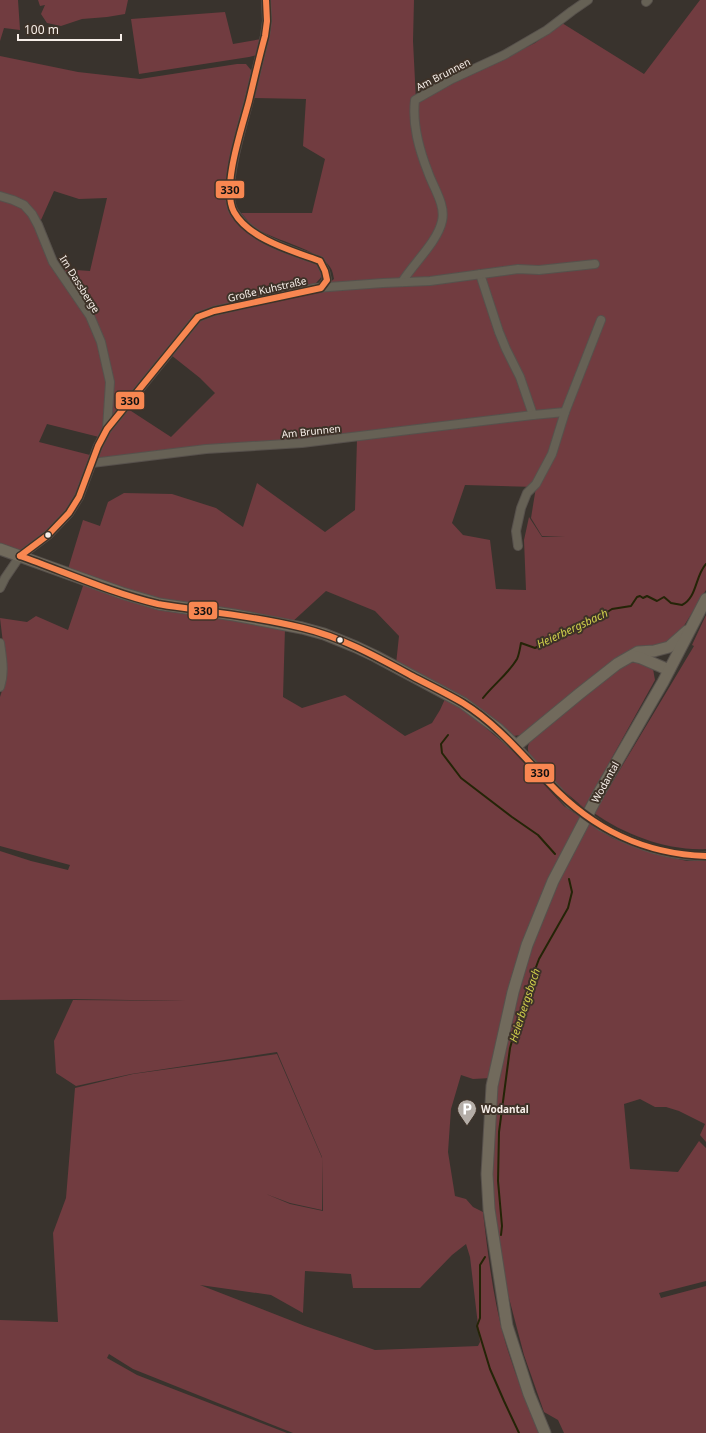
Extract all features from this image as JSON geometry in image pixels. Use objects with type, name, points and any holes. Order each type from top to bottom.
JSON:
[{"type":"main road","points":[[0,549],[122,593],[159,604],[234,615],[302,628],[324,634],[375,656],[463,703],[498,729],[516,746]]},
{"type":"main road","name":"Wodantal","points":[[545,1433],[529,1394],[507,1326],[489,1209],[487,1174],[492,1086],[513,992],[527,945],[553,881],[600,791],[672,666],[706,599]]},
{"type":"main road","name":"Wodantal","points":[[516,746],[612,668],[638,652],[654,651],[668,647],[693,625]]},
{"type":"main road","points":[[654,651],[672,666]]},
{"type":"main road","points":[[633,656],[672,666]]},
{"type":"street","name":"Große Kuhstraße","points":[[0,588],[20,556],[48,535],[69,513],[79,497],[98,446],[107,429],[198,318],[214,311],[321,288],[327,280],[320,261],[275,244],[250,229],[233,211],[230,198],[234,161],[265,36],[267,21],[266,0]]},
{"type":"street","name":"Am Brunnen","points":[[402,282],[438,233],[442,221],[443,209],[418,143],[414,113],[415,100],[452,79],[504,55],[547,30],[588,0]]},
{"type":"street","name":"Im Dassberge","points":[[0,196],[24,205],[32,214],[53,262],[90,316],[101,342],[110,382],[107,429]]},
{"type":"street","points":[[321,288],[430,281],[518,269],[539,270],[595,264]]},
{"type":"street","points":[[480,274],[499,332],[520,377],[533,414]]},
{"type":"street","points":[[518,546],[516,531],[521,508],[528,493],[536,484],[552,454],[565,412],[601,320]]},
{"type":"street","name":"Am Brunnen","points":[[92,463],[206,449],[302,443],[533,414],[565,412]]},
{"type":"street","points":[[0,643],[3,663],[0,687]]},
{"type":"street","points":[[516,746],[570,804],[602,827],[628,840],[656,850],[692,856],[706,856]]},
{"type":"shaded area","points":[[0,0],[18,0],[20,30],[4,28],[0,41]]},
{"type":"shaded area","points":[[38,0],[128,0],[125,14],[82,19],[61,26],[47,23],[41,14],[45,5],[40,6]]},
{"type":"shaded area","points":[[270,0],[414,0],[413,41],[416,101],[535,43],[562,23],[644,74],[700,0],[706,0],[706,590],[682,629],[664,644],[643,647],[522,735],[513,736],[396,664],[399,636],[375,611],[326,591],[291,623],[157,601],[68,569],[83,520],[100,526],[108,502],[124,493],[172,494],[216,508],[243,527],[257,483],[325,532],[355,510],[357,439],[95,460],[111,429],[128,409],[171,437],[215,393],[200,378],[171,355],[203,318],[282,298],[320,291],[334,279],[331,268],[324,260],[306,250],[262,232],[254,227],[241,213],[312,213],[325,159],[303,146],[306,99],[252,98],[265,49],[270,12]],"holes":[[[465,485],[536,487],[531,518],[542,536],[565,537],[542,537],[529,517],[524,540],[526,590],[496,589],[490,540],[463,535],[452,523]]]},
{"type":"shaded area","points":[[225,12],[233,44],[261,39],[257,55],[139,74],[131,19]]},
{"type":"shaded area","points":[[0,56],[78,72],[140,79],[237,64],[246,64],[251,70],[251,76],[227,202],[232,216],[244,231],[264,242],[316,263],[322,271],[320,278],[315,284],[209,309],[113,418],[110,417],[103,342],[61,269],[90,271],[107,198],[79,199],[54,191],[41,220],[28,206],[0,195]]},
{"type":"shaded area","points":[[0,199],[19,205],[30,213],[87,316],[98,341],[108,384],[103,429],[99,437],[47,424],[39,442],[90,455],[82,485],[78,494],[68,508],[51,527],[32,544],[18,551],[0,545]]},
{"type":"shaded area","points":[[84,583],[285,628],[283,697],[302,708],[345,695],[405,736],[432,723],[445,699],[466,711],[514,752],[564,806],[583,819],[546,886],[491,1078],[473,1079],[461,1075],[451,1109],[448,1152],[455,1196],[466,1199],[473,1207],[483,1212],[491,1277],[505,1341],[512,1364],[539,1433],[293,1433],[133,1369],[109,1354],[107,1358],[137,1375],[287,1433],[0,1433],[0,1320],[58,1322],[53,1233],[66,1198],[75,1088],[133,1074],[277,1054],[322,1158],[322,1210],[290,1203],[266,1194],[290,1204],[323,1211],[322,1157],[277,1052],[131,1074],[76,1086],[56,1073],[54,1041],[73,1000],[185,1001],[73,999],[0,1000],[0,851],[31,861],[68,870],[70,865],[0,846],[0,697],[5,681],[5,660],[0,618],[27,622],[36,616],[68,630]],"holes":[[[466,1244],[470,1257],[480,1342],[478,1346],[375,1350],[305,1326],[200,1285],[271,1295],[303,1313],[305,1271],[351,1274],[353,1288],[420,1288],[452,1255]]]},
{"type":"shaded area","points":[[706,615],[706,849],[692,849],[662,844],[633,835],[594,813],[694,646],[692,645]]},
{"type":"shaded area","points":[[638,662],[653,669],[655,680],[584,808],[556,784],[529,754],[528,748],[530,741],[578,700],[619,669],[630,663]]},
{"type":"shaded area","points":[[587,822],[612,838],[655,854],[687,861],[706,860],[706,1142],[700,1135],[705,1124],[679,1111],[666,1107],[655,1107],[640,1099],[624,1104],[630,1169],[678,1172],[699,1141],[706,1148],[706,1281],[659,1293],[661,1298],[706,1286],[706,1433],[564,1433],[558,1420],[544,1412],[524,1355],[501,1264],[495,1225],[492,1189],[496,1087],[518,981],[555,884]]},
{"type":"waterway","name":"Heierbergsbach","points":[[483,698],[518,657],[521,643],[535,648],[553,638],[560,637],[598,618],[612,609],[631,606],[637,597],[640,596],[643,598],[647,596],[657,601],[664,597],[671,603],[682,605],[691,597],[702,569],[706,564]]},
{"type":"waterway","name":"Heierbergsbach","points":[[448,735],[441,744],[442,753],[461,778],[538,835],[555,854]]},
{"type":"waterway","name":"Heierbergsbach","points":[[501,1235],[502,1226],[498,1181],[499,1132],[510,1048],[523,1002],[539,959],[568,908],[572,892],[569,879]]},
{"type":"waterway","name":"Heierbergsbach","points":[[485,1257],[480,1265],[480,1318],[477,1326],[490,1369],[519,1433]]},
{"type":"transit line","name":"330","points":[[20,556],[48,535],[69,513],[79,497],[98,446],[107,429],[198,317],[214,311],[321,288],[327,280],[325,271],[320,261],[272,243],[250,230],[234,212],[231,201],[231,173],[234,158],[265,36],[267,21],[266,0]]},
{"type":"transit line","name":"330","points":[[20,556],[106,588],[158,604],[241,616],[303,628],[345,642],[444,692],[475,711],[509,740],[566,800],[602,826],[620,836],[640,844],[661,850],[706,856]]},
{"type":"place","name":"Wodantal","points":[[467,1126]]}]
